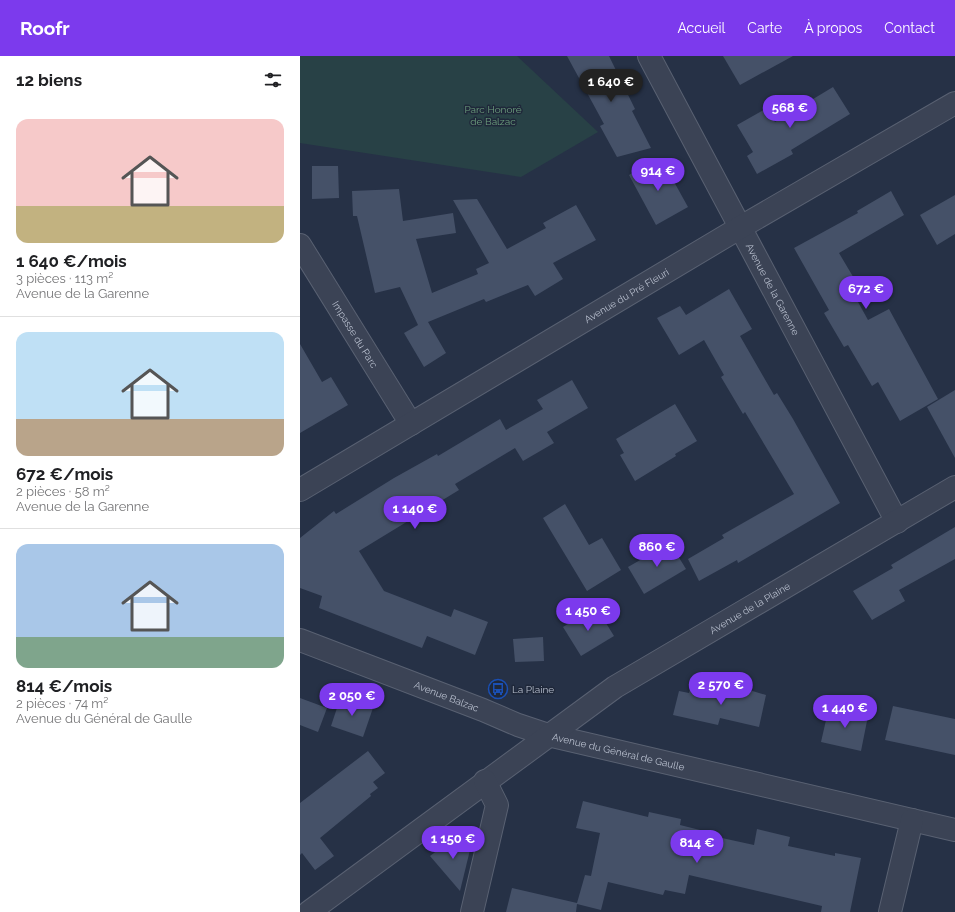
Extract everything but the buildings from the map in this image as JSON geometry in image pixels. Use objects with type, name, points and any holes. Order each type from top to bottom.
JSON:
[{"type":"street","name":"Avenue de la Garenne","points":[[649,56],[897,522]]},
{"type":"street","name":"Avenue du Pré Fleuri","points":[[300,490],[741,227],[955,103]]},
{"type":"street","name":"Impasse du Parc","points":[[300,245],[411,424]]},
{"type":"street","name":"Avenue de la Plaine","points":[[548,735],[615,688],[955,487]]},
{"type":"street","name":"Avenue Balzac","points":[[300,640],[483,710],[518,725],[548,735]]},
{"type":"street","name":"Avenue du Général de Gaulle","points":[[309,912],[548,735],[955,830]]},
{"type":"street","points":[[472,912],[497,805],[485,781]]},
{"type":"street","points":[[890,912],[912,820]]},
{"type":"green space","name":"Parc Honoré de Balzac","points":[[300,56],[517,56],[598,132],[521,177],[300,143]]},
{"type":"place","name":"La Plaine","points":[[498,689]]}]
